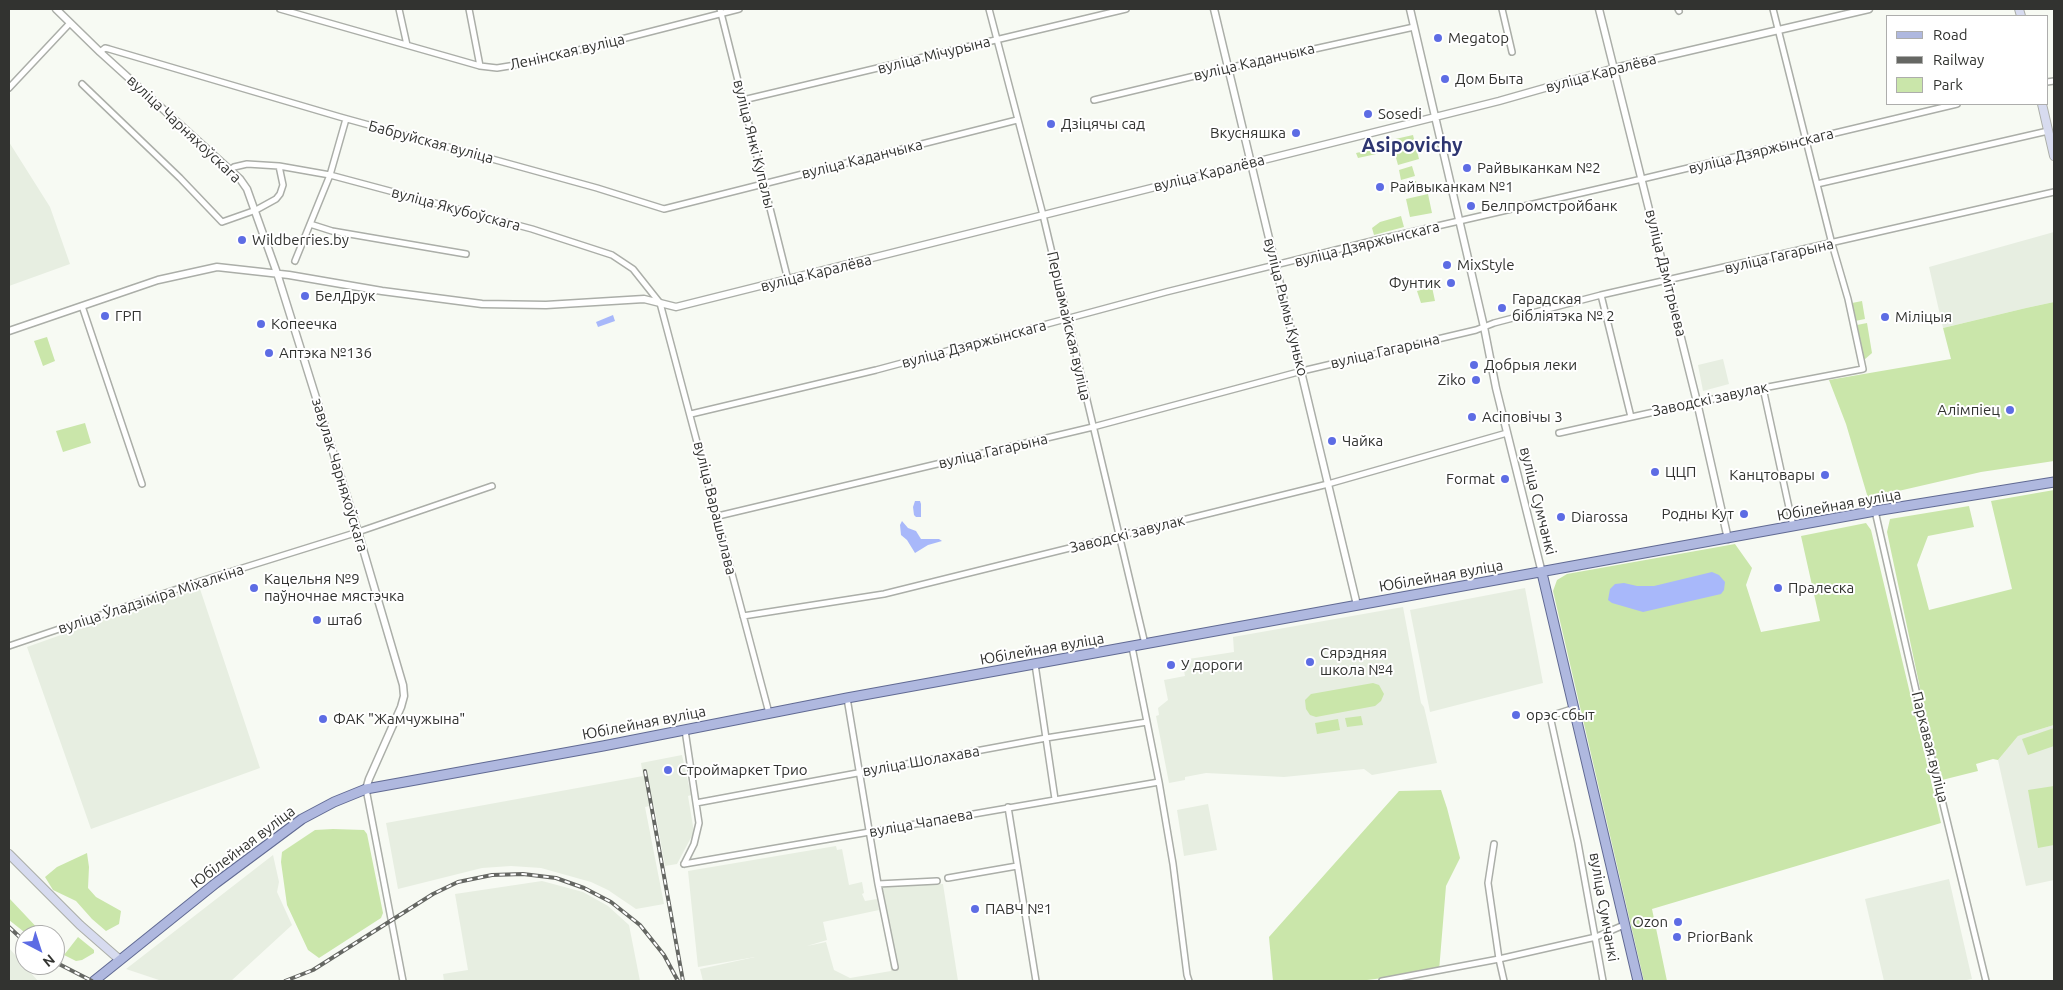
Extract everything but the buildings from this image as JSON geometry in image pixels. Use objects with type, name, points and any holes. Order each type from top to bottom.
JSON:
[{"type":"main road","points":[[2042,105],[2054,156]]},
{"type":"main road","name":"Юбілейная вуліца","points":[[94,981],[216,883],[302,820],[334,802],[366,789],[846,698],[1357,605],[1542,573],[1875,511],[2054,482]]},
{"type":"main road","name":"вуліца Сумчанкі","points":[[1542,573],[1638,981]]},
{"type":"main road","points":[[9,854],[80,925],[120,960]]},
{"type":"street","name":"вуліца Чарняхоўскага","points":[[56,9],[244,184],[256,210],[277,273]]},
{"type":"street","name":"Ленінская вуліца","points":[[280,9],[480,66],[497,68],[528,63],[721,11],[739,9]]},
{"type":"street","points":[[399,9],[407,46]]},
{"type":"street","points":[[469,9],[480,66]]},
{"type":"street","name":"Першамайская вуліца","points":[[989,9],[1043,215],[1145,645]]},
{"type":"street","name":"вуліца Мічурына","points":[[743,100],[1126,9]]},
{"type":"street","name":"вуліца Рымы Кунько","points":[[1214,9],[1357,605]]},
{"type":"street","name":"вуліца Сумчанкі","points":[[1410,9],[1507,434],[1542,573]]},
{"type":"street","points":[[1502,9],[1512,52]]},
{"type":"street","name":"вуліца Дзмітрыева","points":[[1599,9],[1697,402],[1728,539]]},
{"type":"street","points":[[1773,9],[1832,244]]},
{"type":"street","name":"вуліца Каралёва","points":[[277,273],[382,291],[473,303],[546,305],[644,299],[676,308],[1504,99],[1615,68],[1869,9]]},
{"type":"street","name":"вуліца Янкі Купалы","points":[[721,11],[788,280]]},
{"type":"street","points":[[9,88],[70,23]]},
{"type":"street","name":"вуліца Каданчыка","points":[[1094,100],[1414,27]]},
{"type":"street","name":"Бабруйская вуліца","points":[[100,52],[105,48],[110,48],[664,209],[764,184]]},
{"type":"street","points":[[82,84],[180,178],[222,222],[256,210],[276,199],[283,185],[279,166]]},
{"type":"street","name":"вуліца Дзяржынскага","points":[[691,414],[876,370],[1166,292],[1953,105]]},
{"type":"street","points":[[295,261],[330,175],[346,118]]},
{"type":"street","name":"вуліца Каданчыка","points":[[764,184],[1017,120]]},
{"type":"street","points":[[1817,184],[2048,130]]},
{"type":"street","name":"вуліца Якубоўскага","points":[[230,170],[247,164],[279,166],[330,175],[532,229],[612,255],[633,269],[660,303]]},
{"type":"street","name":"вуліца Гагарына","points":[[718,516],[1093,427],[1302,371],[1484,327],[1601,295],[2054,192]]},
{"type":"street","points":[[310,224],[332,231],[466,254]]},
{"type":"street","name":"Заводскі завулак","points":[[1559,433],[1763,388],[1863,369],[1848,300],[1832,244]]},
{"type":"street","points":[[9,331],[158,280],[217,267],[277,273]]},
{"type":"street","name":"завулак Чарняхоўскага","points":[[277,273],[358,532],[403,685],[404,696],[401,707],[366,789]]},
{"type":"street","points":[[1601,295],[1631,417]]},
{"type":"street","name":"вуліца Варашылава","points":[[660,303],[718,516],[768,714]]},
{"type":"street","points":[[82,306],[142,484]]},
{"type":"street","points":[[1763,388],[1793,527]]},
{"type":"street","name":"Заводскі завулак","points":[[743,616],[884,594],[1328,484],[1507,434]]},
{"type":"street","name":"вуліца Ўладзіміра Міхалкіна","points":[[9,646],[201,581],[358,532],[492,486]]},
{"type":"street","name":"Паркавая вуліца","points":[[1875,511],[1926,734],[1986,981]]},
{"type":"street","points":[[1132,647],[1159,782],[1173,864],[1187,975],[1190,981]]},
{"type":"street","points":[[1036,664],[1055,799]]},
{"type":"street","points":[[846,698],[871,831],[878,884],[895,967]]},
{"type":"street","name":"вуліца Сумчанкі","points":[[1575,708],[1550,716],[1578,843],[1603,981]]},
{"type":"street","name":"вуліца Шолахава","points":[[696,803],[1046,738],[1147,722]]},
{"type":"street","points":[[685,730],[696,803]]},
{"type":"street","name":"вуліца Чапаева","points":[[696,803],[699,823],[694,844],[684,864],[1159,782]]},
{"type":"street","points":[[366,789],[403,981]]},
{"type":"street","points":[[1008,807],[1036,981]]},
{"type":"street","points":[[1494,844],[1488,883],[1504,981]]},
{"type":"street","points":[[948,878],[1017,866]]},
{"type":"street","points":[[878,884],[937,881]]},
{"type":"street","points":[[1382,981],[1499,959],[1596,937],[1624,925]]},
{"type":"shaded area","points":[[9,142],[50,207],[70,264],[9,286]]},
{"type":"shaded area","points":[[2054,232],[2054,302],[1943,328],[1929,267]]},
{"type":"shaded area","points":[[1723,359],[1729,384],[1703,391],[1698,365]]},
{"type":"shaded area","points":[[199,586],[260,768],[91,829],[27,647]]},
{"type":"shaded area","points":[[1525,588],[1543,683],[1430,712],[1410,610]]},
{"type":"shaded area","points":[[1403,607],[1421,703],[1424,707],[1437,763],[1372,775],[1364,769],[1284,777],[1206,773],[1185,777],[1185,780],[1169,783],[1156,716],[1159,715],[1158,708],[1168,700],[1164,680],[1185,676],[1182,660],[1234,652],[1233,637]]},
{"type":"shaded area","points":[[2054,725],[2054,880],[2026,886],[1998,760],[2018,736]]},
{"type":"shaded area","points":[[682,755],[691,795],[688,796],[694,832],[677,864],[665,866],[654,805],[645,807],[664,904],[636,909],[608,890],[591,882],[541,868],[511,866],[482,868],[398,889],[386,823],[643,776],[641,763]]},
{"type":"shaded area","points":[[1208,804],[1217,850],[1184,856],[1177,810]]},
{"type":"shaded area","points":[[836,846],[837,850],[842,849],[849,885],[862,882],[864,893],[862,894],[865,901],[877,899],[879,910],[823,922],[827,940],[807,946],[826,942],[834,970],[850,978],[891,971],[878,887],[943,884],[958,981],[703,981],[700,969],[755,957],[698,967],[688,871]]},
{"type":"shaded area","points":[[273,855],[279,882],[277,892],[292,925],[231,981],[162,981],[126,969]]},
{"type":"shaded area","points":[[1949,879],[1972,979],[1962,981],[1884,981],[1865,899]]},
{"type":"shaded area","points":[[542,881],[583,892],[608,906],[629,925],[640,981],[444,981],[443,974],[468,970],[455,894]]},
{"type":"shaded area","points":[[9,948],[15,955],[15,975],[33,975],[38,981],[9,981]]},
{"type":"green space","points":[[1413,135],[1419,159],[1398,165],[1391,140]]},
{"type":"green space","points":[[1379,148],[1381,153],[1358,158],[1356,153]]},
{"type":"green space","points":[[1412,166],[1415,176],[1401,180],[1399,170]]},
{"type":"green space","points":[[1416,181],[1418,191],[1405,194],[1402,184]]},
{"type":"green space","points":[[1428,194],[1432,213],[1410,217],[1406,199]]},
{"type":"green space","points":[[1401,216],[1404,227],[1374,235],[1372,228],[1380,222]]},
{"type":"green space","points":[[1432,287],[1435,301],[1421,303],[1417,291]]},
{"type":"green space","points":[[1862,301],[1865,319],[1855,321],[1852,303]]},
{"type":"green space","points":[[2054,302],[2054,461],[1981,472],[1868,498],[1846,424],[1829,380],[1951,359],[1943,328]]},
{"type":"green space","points":[[1867,323],[1872,353],[1864,360],[1857,325]]},
{"type":"green space","points":[[47,337],[55,361],[43,366],[34,341]]},
{"type":"green space","points":[[85,423],[91,443],[63,452],[56,431]]},
{"type":"green space","points":[[2054,490],[2054,725],[2018,736],[1998,760],[1993,759],[1976,764],[1978,771],[1942,780],[1931,740],[1887,532],[1890,519],[1969,506],[1974,527],[1928,536],[1917,565],[1929,610],[2012,589],[1991,501]]},
{"type":"green space","points":[[1866,523],[1871,530],[1941,823],[1652,909],[1667,981],[1644,981],[1553,591],[1557,580],[1567,574],[1735,544],[1752,568],[1746,585],[1761,632],[1820,621],[1801,536]]},
{"type":"green space","points":[[1373,683],[1379,685],[1384,694],[1381,701],[1375,706],[1316,717],[1310,715],[1306,709],[1305,700],[1311,694]]},
{"type":"green space","points":[[1361,716],[1363,725],[1347,727],[1345,718]]},
{"type":"green space","points":[[1338,719],[1340,730],[1317,734],[1315,723]]},
{"type":"green space","points":[[2054,728],[2054,746],[2028,755],[2022,739]]},
{"type":"green space","points":[[2054,786],[2054,845],[2038,848],[2028,790]]},
{"type":"green space","points":[[1441,790],[1460,858],[1446,886],[1439,971],[1359,981],[1273,981],[1269,937],[1399,791]]},
{"type":"green space","points":[[315,830],[364,830],[367,834],[383,913],[381,918],[319,958],[308,950],[287,905],[281,862],[282,852]]},
{"type":"green space","points":[[87,853],[89,867],[88,888],[96,897],[121,911],[119,924],[106,931],[76,901],[53,890],[45,877],[57,867]]},
{"type":"green space","points":[[9,898],[34,925],[15,925],[9,920]]},
{"type":"green space","points":[[78,937],[94,950],[94,953],[82,960],[76,961],[65,954]]},
{"type":"water","points":[[613,315],[615,321],[598,327],[596,322]]},
{"type":"water","points":[[915,501],[920,501],[921,517],[914,515],[913,507]]},
{"type":"water","points":[[902,521],[908,528],[916,531],[921,539],[939,539],[942,541],[928,545],[915,553],[907,540],[901,535],[900,525]]},
{"type":"water","points":[[1712,572],[1719,575],[1725,582],[1724,590],[1721,594],[1643,612],[1612,603],[1608,600],[1610,589],[1615,584],[1654,586]]},
{"type":"railway","points":[[645,771],[683,981]]},
{"type":"railway","points":[[285,981],[313,970],[433,894],[458,882],[492,875],[523,874],[556,878],[584,888],[611,902],[640,925],[664,955],[678,981]]},
{"type":"railway","points":[[9,927],[15,933]]},
{"type":"railway","points":[[65,967],[92,981]]},
{"type":"place","name":"Megatop","points":[[1438,38]]},
{"type":"place","name":"Дом Быта","points":[[1445,79]]},
{"type":"place","name":"Sosedi","points":[[1368,114]]},
{"type":"place","name":"Дзіцячы сад","points":[[1051,124]]},
{"type":"place","name":"Вкусняшка","points":[[1296,133]]},
{"type":"place","name":"Райвыканкам №2","points":[[1467,168]]},
{"type":"place","name":"Райвыканкам №1","points":[[1380,187]]},
{"type":"place","name":"Белпромстройбанк","points":[[1471,206]]},
{"type":"place","name":"Wildberries.by","points":[[242,240]]},
{"type":"place","name":"MixStyle","points":[[1447,265]]},
{"type":"place","name":"Фунтик","points":[[1451,283]]},
{"type":"place","name":"БелДрук","points":[[305,296]]},
{"type":"place","name":"Гарадская бібліятэка № 2","points":[[1502,308]]},
{"type":"place","name":"ГРП","points":[[105,316]]},
{"type":"place","name":"Міліцыя","points":[[1885,317]]},
{"type":"place","name":"Копеечка","points":[[261,324]]},
{"type":"place","name":"Аптэка №136","points":[[269,353]]},
{"type":"place","name":"Добрыя леки","points":[[1474,365]]},
{"type":"place","name":"Ziko","points":[[1476,380]]},
{"type":"place","name":"Алімпіец","points":[[2010,410]]},
{"type":"place","name":"Асіповічы 3","points":[[1472,417]]},
{"type":"place","name":"Чайка","points":[[1332,441]]},
{"type":"place","name":"ЦЦП","points":[[1655,472]]},
{"type":"place","name":"Канцтовары","points":[[1825,475]]},
{"type":"place","name":"Format","points":[[1505,479]]},
{"type":"place","name":"Родны Кут","points":[[1744,514]]},
{"type":"place","name":"Diarossa","points":[[1561,517]]},
{"type":"place","name":"Кацельня №9 паўночнае мястэчка","points":[[254,588]]},
{"type":"place","name":"Пралеска","points":[[1778,588]]},
{"type":"place","name":"штаб","points":[[317,620]]},
{"type":"place","name":"Сярэдняя школа №4","points":[[1310,662]]},
{"type":"place","name":"У дороги","points":[[1171,665]]},
{"type":"place","name":"орэс сбыт","points":[[1516,715]]},
{"type":"place","name":"ФАК \"Жамчужына\"","points":[[323,719]]},
{"type":"place","name":"Строймаркет Трио","points":[[668,770]]},
{"type":"place","name":"ПАВЧ №1","points":[[975,909]]},
{"type":"place","name":"Ozon","points":[[1678,922]]},
{"type":"place","name":"PriorBank","points":[[1677,937]]},
{"type":"district","name":"Asipovichy","points":[[1412,145]]}]
